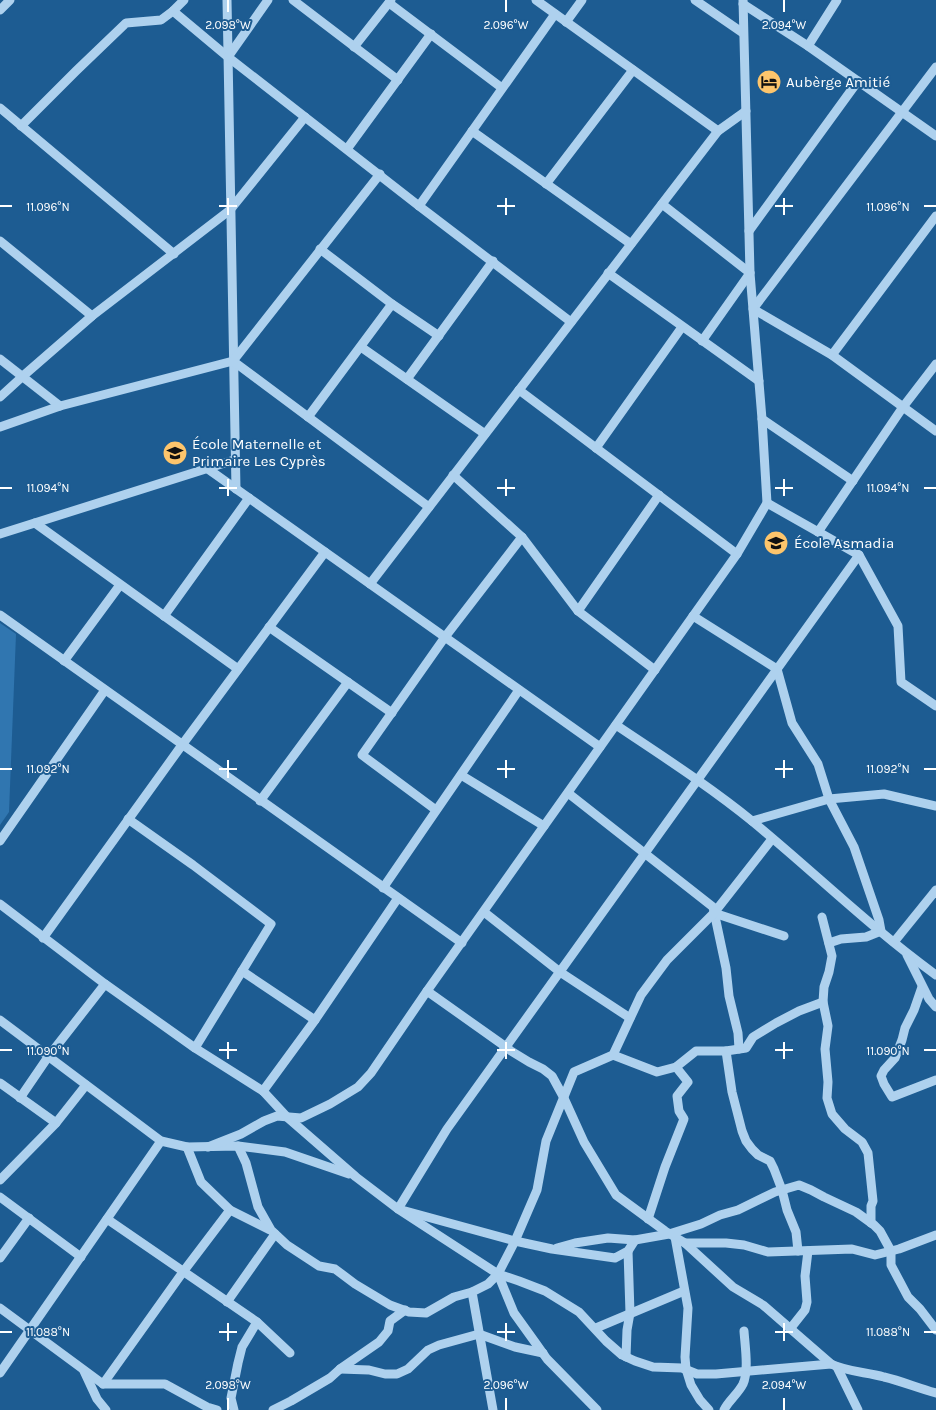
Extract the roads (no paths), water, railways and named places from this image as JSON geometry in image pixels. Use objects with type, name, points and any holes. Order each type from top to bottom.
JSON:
[{"type":"street","points":[[0,10],[10,0]]},
{"type":"street","points":[[22,126],[126,23],[161,20],[184,0]]},
{"type":"street","points":[[227,0],[236,488]]},
{"type":"street","points":[[228,57],[268,0]]},
{"type":"street","points":[[293,0],[398,80]]},
{"type":"street","points":[[536,0],[718,131]]},
{"type":"street","points":[[566,22],[582,0]]},
{"type":"street","points":[[695,0],[743,33]]},
{"type":"street","points":[[808,46],[837,0]]},
{"type":"street","points":[[354,47],[390,1],[502,88]]},
{"type":"street","points":[[208,1148],[277,1116],[301,1118],[330,1104],[358,1087],[371,1074],[427,991],[737,554],[767,503],[750,273],[743,2]]},
{"type":"street","points":[[743,2],[858,80],[936,136]]},
{"type":"street","points":[[173,11],[228,57],[571,322]]},
{"type":"street","points":[[420,206],[555,14]]},
{"type":"street","points":[[347,149],[431,34]]},
{"type":"street","points":[[753,309],[936,67]]},
{"type":"street","points":[[546,184],[634,70]]},
{"type":"street","points":[[749,231],[858,80]]},
{"type":"street","points":[[0,108],[174,254]]},
{"type":"street","points":[[370,584],[718,131],[746,111]]},
{"type":"street","points":[[0,397],[92,316],[230,210],[305,117]]},
{"type":"street","points":[[472,131],[630,244]]},
{"type":"street","points":[[0,427],[60,406],[233,361],[380,174]]},
{"type":"street","points":[[662,204],[750,273]]},
{"type":"street","points":[[832,355],[936,216]]},
{"type":"street","points":[[0,241],[92,316]]},
{"type":"street","points":[[320,250],[392,304],[439,336]]},
{"type":"street","points":[[407,379],[493,262]]},
{"type":"street","points":[[608,273],[759,382]]},
{"type":"street","points":[[702,341],[750,273]]},
{"type":"street","points":[[308,418],[392,304]]},
{"type":"street","points":[[753,309],[832,355],[936,431]]},
{"type":"street","points":[[596,448],[682,327]]},
{"type":"street","points":[[361,346],[485,434]]},
{"type":"street","points":[[0,359],[60,406]]},
{"type":"street","points":[[233,361],[429,507]]},
{"type":"street","points":[[818,532],[903,407],[936,364]]},
{"type":"street","points":[[519,390],[737,554]]},
{"type":"street","points":[[762,419],[853,481]]},
{"type":"street","points":[[0,534],[234,460]]},
{"type":"street","points":[[208,469],[600,747]]},
{"type":"street","points":[[453,475],[522,538],[578,611],[655,670]]},
{"type":"street","points":[[578,611],[659,495]]},
{"type":"street","points":[[164,616],[249,498]]},
{"type":"street","points":[[767,503],[859,555],[898,626],[902,682],[936,706]]},
{"type":"street","points":[[35,523],[238,669]]},
{"type":"street","points":[[436,810],[362,754],[445,637],[522,538]]},
{"type":"street","points":[[43,938],[182,744],[325,552]]},
{"type":"street","points":[[398,1209],[447,1129],[859,555]]},
{"type":"street","points":[[64,661],[120,585]]},
{"type":"street","points":[[0,616],[462,944]]},
{"type":"street","points":[[693,616],[777,669],[792,723],[818,764],[829,799],[854,847],[881,931]]},
{"type":"street","points":[[269,627],[392,713]]},
{"type":"street","points":[[260,800],[348,682]]},
{"type":"street","points":[[0,841],[105,690]]},
{"type":"street","points":[[383,888],[520,690]]},
{"type":"street","points":[[616,725],[697,780],[752,821],[906,953],[936,975]]},
{"type":"street","points":[[461,774],[544,826]]},
{"type":"street","points":[[568,793],[713,907],[738,1033],[739,1049]]},
{"type":"street","points":[[752,821],[829,799],[884,794],[936,806]]},
{"type":"street","points":[[128,819],[271,924],[196,1048]]},
{"type":"street","points":[[187,1148],[201,1182],[230,1210],[273,1232],[287,1245],[319,1266],[335,1270],[390,1305],[405,1310],[426,1313],[454,1297],[472,1292],[488,1284],[498,1274],[515,1241],[537,1190],[546,1141],[574,1072],[613,1055],[642,995],[667,960],[714,913],[772,838]]},
{"type":"street","points":[[894,942],[936,890]]},
{"type":"street","points":[[263,1091],[315,1020],[398,898]]},
{"type":"street","points":[[0,904],[105,984],[196,1048],[263,1091],[287,1117],[356,1177],[398,1209],[498,1274],[545,1291],[579,1312],[622,1355],[653,1366],[686,1370],[697,1374],[834,1366],[885,1377],[936,1393]]},
{"type":"street","points":[[484,912],[560,972],[630,1018]]},
{"type":"street","points":[[714,913],[784,936]]},
{"type":"street","points":[[822,917],[832,956],[824,986],[823,1002],[828,1026],[825,1049],[828,1082],[827,1098],[832,1114],[845,1129],[862,1142],[868,1153],[873,1201],[871,1206],[871,1223]]},
{"type":"street","points":[[829,943],[841,939],[866,937],[881,931]]},
{"type":"street","points":[[906,953],[929,1000],[936,1007]]},
{"type":"street","points":[[242,971],[315,1020]]},
{"type":"street","points":[[20,1098],[48,1057],[105,984]]},
{"type":"street","points":[[922,986],[914,1010],[904,1028],[902,1040],[895,1058],[884,1070],[882,1076],[884,1084],[892,1097],[936,1080]]},
{"type":"street","points":[[427,991],[511,1051],[552,1076],[584,1142],[616,1195],[672,1236],[685,1243],[734,1288],[763,1305],[834,1366],[858,1410]]},
{"type":"street","points":[[613,1055],[658,1072],[676,1067],[696,1051],[726,1051],[746,1048],[753,1037],[776,1023],[799,1011],[823,1002]]},
{"type":"street","points":[[0,1020],[161,1141],[187,1148],[238,1146],[286,1152],[356,1177]]},
{"type":"street","points":[[726,1051],[732,1092],[742,1131],[752,1149],[758,1155],[770,1161],[774,1169],[796,1232],[798,1251]]},
{"type":"street","points":[[648,1219],[665,1167],[684,1119],[679,1111],[677,1096],[688,1082],[676,1067]]},
{"type":"street","points":[[0,1083],[56,1123]]},
{"type":"street","points":[[0,1180],[56,1123],[86,1085]]},
{"type":"street","points":[[0,1373],[161,1141]]},
{"type":"street","points":[[238,1146],[246,1163],[258,1207],[273,1232]]},
{"type":"street","points":[[552,1249],[608,1238],[635,1240],[672,1236],[720,1215],[738,1210],[775,1192],[799,1185],[856,1212],[880,1231],[891,1252],[891,1265],[894,1273],[908,1297],[936,1330]]},
{"type":"street","points":[[0,1197],[80,1257]]},
{"type":"street","points":[[398,1209],[515,1241],[552,1249],[615,1258],[628,1251],[635,1240]]},
{"type":"street","points":[[103,1384],[230,1210]]},
{"type":"street","points":[[0,1258],[29,1218]]},
{"type":"street","points":[[106,1219],[257,1322],[290,1353]]},
{"type":"street","points":[[227,1302],[273,1232]]},
{"type":"street","points":[[685,1243],[726,1243],[744,1245],[768,1252],[852,1250],[875,1255],[891,1252],[936,1235]]},
{"type":"street","points":[[672,1236],[688,1308],[686,1370],[691,1385],[709,1410]]},
{"type":"street","points":[[626,1357],[630,1313],[628,1251]]},
{"type":"street","points":[[790,1329],[805,1310],[807,1302],[805,1276],[808,1251]]},
{"type":"street","points":[[498,1274],[514,1313],[547,1360],[597,1410]]},
{"type":"street","points":[[596,1328],[684,1290]]},
{"type":"street","points":[[472,1292],[493,1410]]},
{"type":"street","points":[[0,1308],[103,1384],[165,1384],[207,1407],[217,1410]]},
{"type":"street","points":[[273,1410],[330,1378],[379,1342],[388,1331],[390,1321],[405,1310]]},
{"type":"street","points":[[234,1410],[231,1398],[242,1347],[257,1322]]},
{"type":"street","points":[[724,1410],[744,1383],[746,1371],[744,1331]]},
{"type":"street","points":[[340,1369],[369,1370],[385,1374],[397,1374],[408,1369],[428,1350],[479,1334],[516,1347],[543,1353]]},
{"type":"street","points":[[83,1369],[97,1399],[106,1410]]},
{"type":"place","name":"Aubèrge Amitié","points":[[769,82]]},
{"type":"place","name":"École Maternelle et Primaire Les Cyprès","points":[[175,453]]},
{"type":"place","name":"École Asmadia","points":[[776,543]]}]
